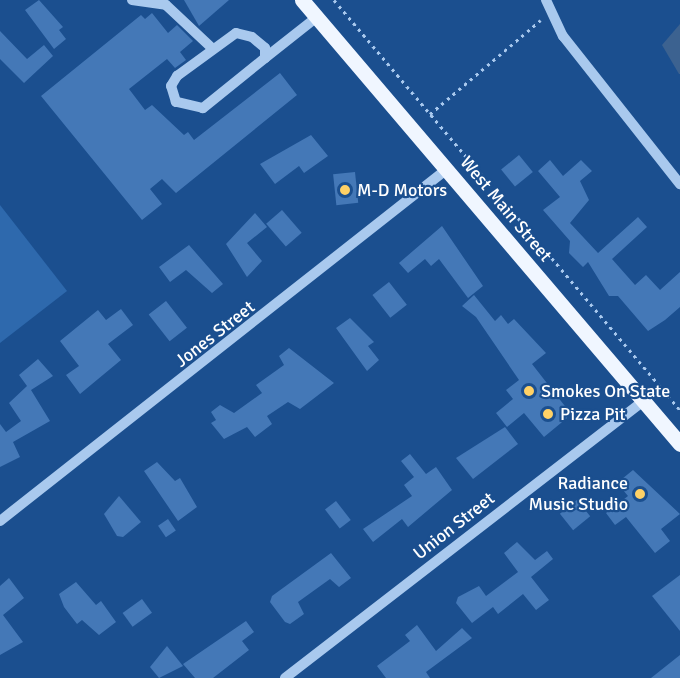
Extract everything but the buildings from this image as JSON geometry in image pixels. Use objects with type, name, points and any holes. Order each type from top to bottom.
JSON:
[{"type":"main road","name":"West Main Street","points":[[302,0],[680,444]]},
{"type":"street","points":[[132,0],[166,5],[212,48]]},
{"type":"street","points":[[546,0],[550,13],[680,184]]},
{"type":"street","points":[[265,58],[265,48],[252,37],[237,33],[212,48],[171,86],[176,102],[187,109],[202,108],[317,17]]},
{"type":"street","name":"Jones Street","points":[[0,521],[447,169]]},
{"type":"street","name":"Union Street","points":[[285,678],[643,401]]},
{"type":"path","points":[[334,0],[680,410]]},
{"type":"path","points":[[430,114],[550,13]]},
{"type":"shaded area","points":[[680,24],[680,74],[679,74],[662,45]]},
{"type":"shaded area","points":[[0,205],[67,291],[0,343]]},
{"type":"place","name":"M-D Motors","points":[[345,190]]},
{"type":"place","name":"Smokes On State","points":[[529,391]]},
{"type":"place","name":"Pizza Pit","points":[[548,414]]},
{"type":"place","name":"Radiance Music Studio","points":[[640,494]]}]
